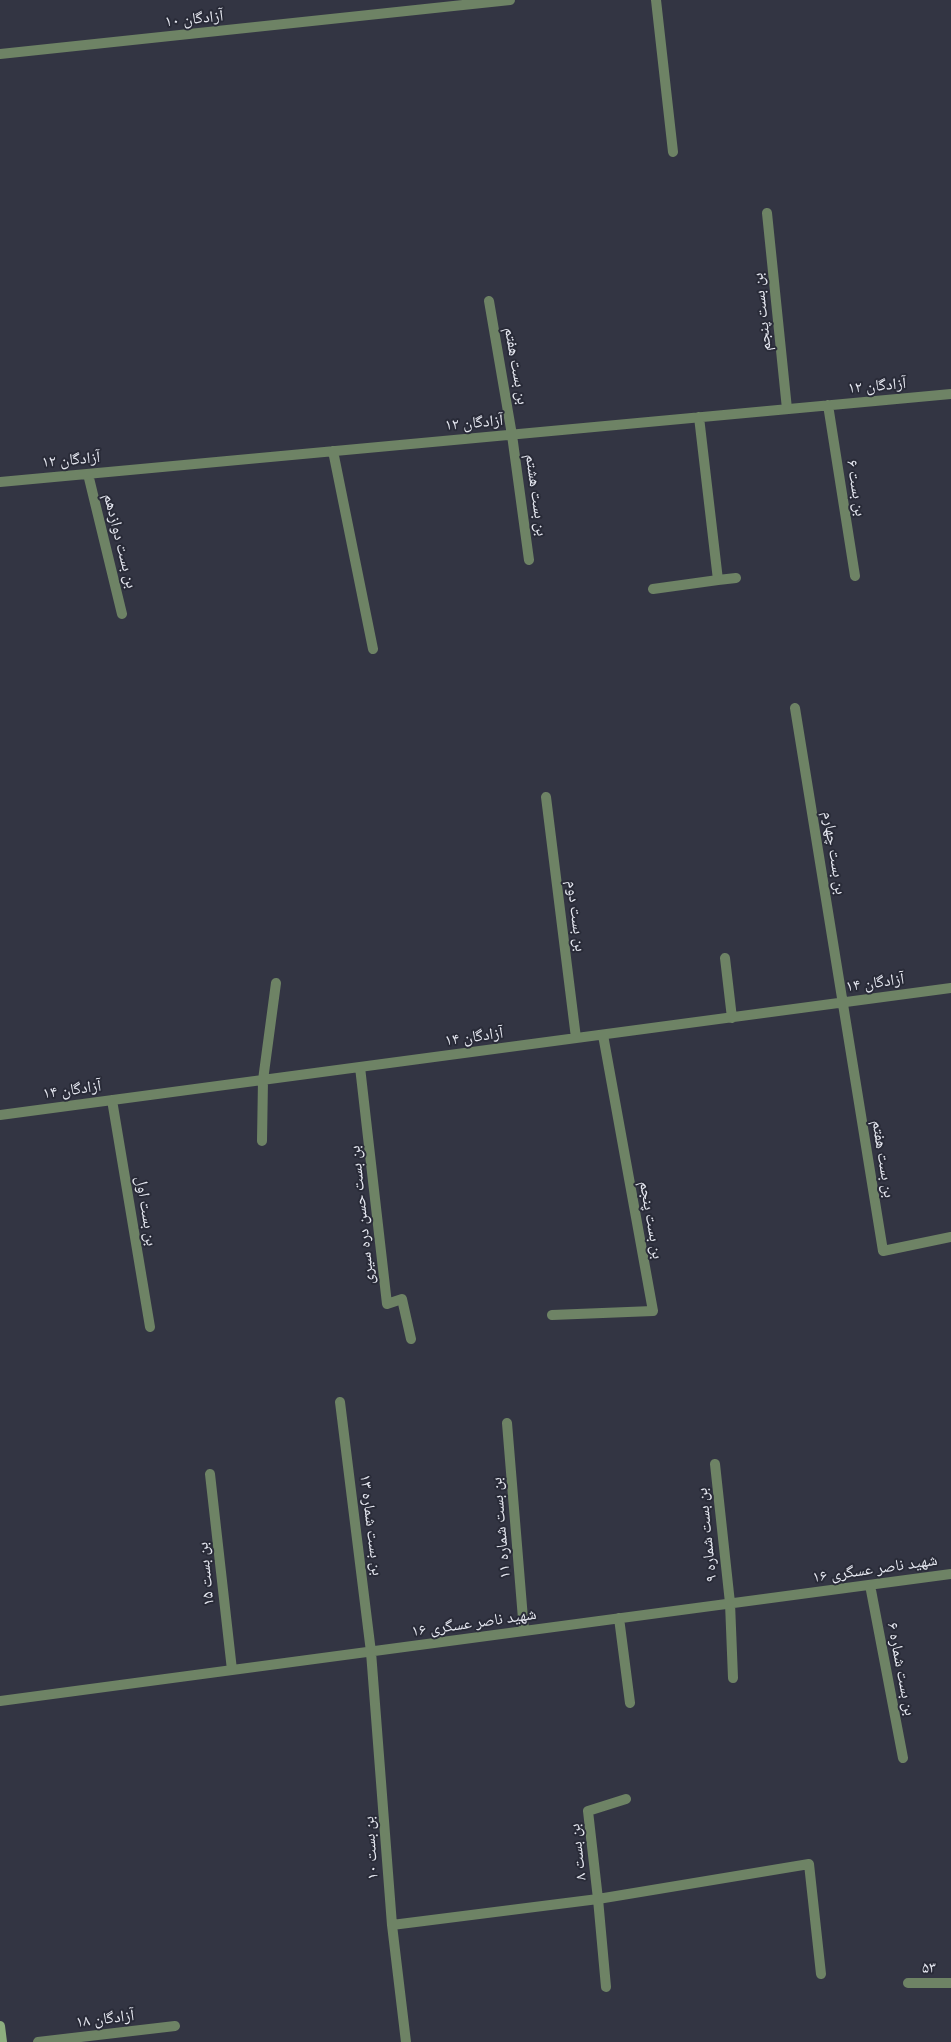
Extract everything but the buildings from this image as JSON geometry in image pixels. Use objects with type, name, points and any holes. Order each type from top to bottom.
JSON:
[{"type":"main road","points":[[0,2026],[2,2042]]},
{"type":"street","name":"۱۰ آزادگان","points":[[0,54],[510,0]]},
{"type":"street","points":[[656,0],[673,152]]},
{"type":"street","name":"بن بست پنجم","points":[[767,213],[787,409]]},
{"type":"street","name":"بن بست هفتم","points":[[489,301],[512,435]]},
{"type":"street","name":"۱۲ آزادگان","points":[[0,482],[951,394]]},
{"type":"street","name":"بن بست ۶","points":[[828,405],[855,576]]},
{"type":"street","points":[[699,417],[718,580]]},
{"type":"street","name":"بن بست هشتم","points":[[512,435],[530,560]]},
{"type":"street","points":[[333,451],[373,649]]},
{"type":"street","name":"بن بست دوازدهم","points":[[88,474],[122,614]]},
{"type":"street","points":[[653,589],[736,578]]},
{"type":"street","name":"بن بست چهارم","points":[[795,708],[843,1003]]},
{"type":"street","name":"بن بست دوم","points":[[546,797],[576,1038]]},
{"type":"street","points":[[725,958],[732,1018]]},
{"type":"street","points":[[262,1141],[263,1080],[276,983]]},
{"type":"street","name":"۱۴ آزادگان","points":[[0,1115],[951,988]]},
{"type":"street","name":"بن بست هفتم","points":[[843,1003],[883,1251],[951,1236]]},
{"type":"street","name":"بن بست پنجم","points":[[552,1315],[653,1311],[603,1035]]},
{"type":"street","name":"بن بست حسن دره سیری","points":[[360,1067],[387,1304],[402,1300],[411,1339]]},
{"type":"street","name":"بن بست اول","points":[[112,1100],[150,1327]]},
{"type":"street","name":"بن بست شماره ۱۳","points":[[340,1402],[372,1652]]},
{"type":"street","name":"بن بست شماره ۱۱","points":[[507,1423],[524,1631]]},
{"type":"street","name":"بن بست شماره ۹","points":[[715,1464],[730,1604],[733,1678]]},
{"type":"street","name":"بن بست ۱۵","points":[[210,1474],[232,1670]]},
{"type":"street","name":"۱۶ شهید ناصر عسگری","points":[[0,1701],[951,1574]]},
{"type":"street","name":"بن بست شماره ۶","points":[[870,1585],[903,1758]]},
{"type":"street","points":[[620,1618],[630,1703]]},
{"type":"street","name":"بن بست ۱۰","points":[[372,1652],[392,1926],[406,2042]]},
{"type":"street","name":"بن بست ۸","points":[[598,1899],[588,1811],[626,1799]]},
{"type":"street","points":[[392,1926],[598,1899],[809,1864],[821,1974]]},
{"type":"street","points":[[598,1899],[606,1986]]},
{"type":"street","name":"۵۳","points":[[908,1983],[951,1983]]},
{"type":"street","name":"۱۸ آزادگان","points":[[38,2042],[175,2026]]}]
